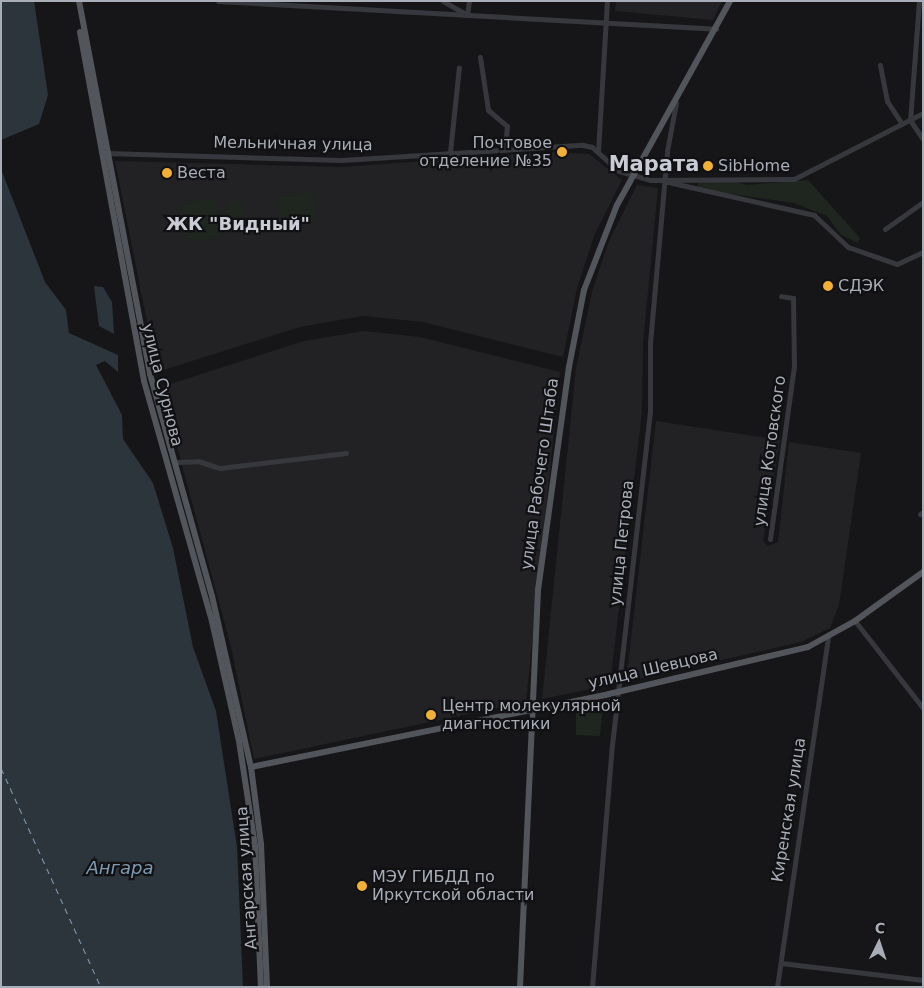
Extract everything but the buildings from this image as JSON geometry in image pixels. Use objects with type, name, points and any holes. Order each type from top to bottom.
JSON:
[{"type":"main road","name":"улица Сурнова","points":[[77,1],[150,374],[216,612],[251,767]]},
{"type":"main road","name":"улица Сурнова","points":[[77,1],[144,381],[211,617],[244,771]]},
{"type":"main road","name":"улица Рабочего Штаба","points":[[520,987],[531,709],[538,590],[569,367],[598,248],[633,176],[676,103],[717,29],[730,1]]},
{"type":"main road","name":"улица Шевцова","points":[[251,767],[618,692],[808,647],[828,638],[855,621],[923,572]]},
{"type":"main road","name":"Ангарская улица","points":[[251,767],[262,852],[267,987]]},
{"type":"main road","name":"Ангарская улица","points":[[244,771],[258,890],[261,987]]},
{"type":"street","points":[[218,1],[606,21],[717,29]]},
{"type":"street","points":[[443,1],[467,15]]},
{"type":"street","points":[[467,15],[469,1]]},
{"type":"street","points":[[598,152],[607,1]]},
{"type":"street","points":[[919,1],[910,120],[923,139]]},
{"type":"street","points":[[480,57],[488,110],[507,126],[505,148]]},
{"type":"street","points":[[880,65],[887,101],[902,124]]},
{"type":"street","points":[[450,152],[459,68]]},
{"type":"street","name":"улица Петрова","points":[[592,987],[618,692],[650,412],[650,343],[665,181],[676,103]]},
{"type":"street","points":[[633,176],[665,181],[808,176],[923,113]]},
{"type":"street","name":"Мельничная улица","points":[[106,153],[342,160],[505,148],[583,145],[598,152],[633,176]]},
{"type":"street","points":[[665,181],[695,192],[814,215],[846,246],[897,264],[923,252]]},
{"type":"street","points":[[885,230],[923,202]]},
{"type":"street","name":"улица Котовского","points":[[770,539],[794,367],[793,298],[781,296]]},
{"type":"street","points":[[174,462],[198,461],[220,468],[346,453]]},
{"type":"street","points":[[855,621],[923,708]]},
{"type":"street","name":"Киренская улица","points":[[777,987],[828,638]]},
{"type":"street","points":[[781,963],[923,980]]},
{"type":"shaded area","points":[[616,1],[722,1],[713,20],[615,11]]},
{"type":"shaded area","points":[[550,152],[589,154],[622,180],[594,236],[577,288],[563,357],[423,322],[363,316],[300,327],[157,372],[115,161],[342,167]]},
{"type":"shaded area","points":[[727,180],[747,185],[808,180],[860,238],[858,243],[841,235],[827,216],[794,203],[697,189],[698,181]]},
{"type":"shaded area","points":[[637,185],[658,188],[643,343],[642,412],[610,685],[542,699],[576,368],[592,292],[609,241]]},
{"type":"shaded area","points":[[312,191],[317,220],[282,226],[277,197]]},
{"type":"shaded area","points":[[215,198],[221,236],[186,242],[179,204]]},
{"type":"shaded area","points":[[235,200],[241,203],[244,209],[241,215],[235,218],[229,215],[226,209],[229,203]]},
{"type":"shaded area","points":[[364,331],[420,337],[560,372],[526,702],[254,759],[231,647],[161,387],[304,341]]},
{"type":"shaded area","points":[[656,421],[780,440],[763,541],[768,546],[778,542],[789,442],[861,453],[839,605],[830,628],[801,642],[626,682]]},
{"type":"shaded area","points":[[603,705],[600,736],[576,735],[576,710]]},
{"type":"water","points":[[1,1],[34,1],[48,95],[39,124],[1,140]]},
{"type":"water","name":"Ангара","points":[[1,169],[45,282],[66,310],[69,333],[118,355],[118,372],[105,361],[96,365],[122,415],[123,439],[153,483],[173,548],[193,647],[216,711],[237,847],[243,987],[1,987]]},
{"type":"water","points":[[94,286],[103,287],[112,302],[114,334],[99,326]]},
{"type":"ferry route","points":[[1,768],[101,987]]},
{"type":"place","name":"Почтовое отделение №35","points":[[562,152]]},
{"type":"place","name":"SibHome","points":[[708,166]]},
{"type":"place","name":"Веста","points":[[167,173]]},
{"type":"place","name":"СДЭК","points":[[828,286]]},
{"type":"place","name":"Центр молекулярной диагностики","points":[[431,715]]},
{"type":"place","name":"МЭУ ГИБДД по Иркутской области","points":[[362,886]]},
{"type":"district","name":"Марата","points":[[654,164]]},
{"type":"district","name":"ЖК \"Видный\"","points":[[238,224]]}]
